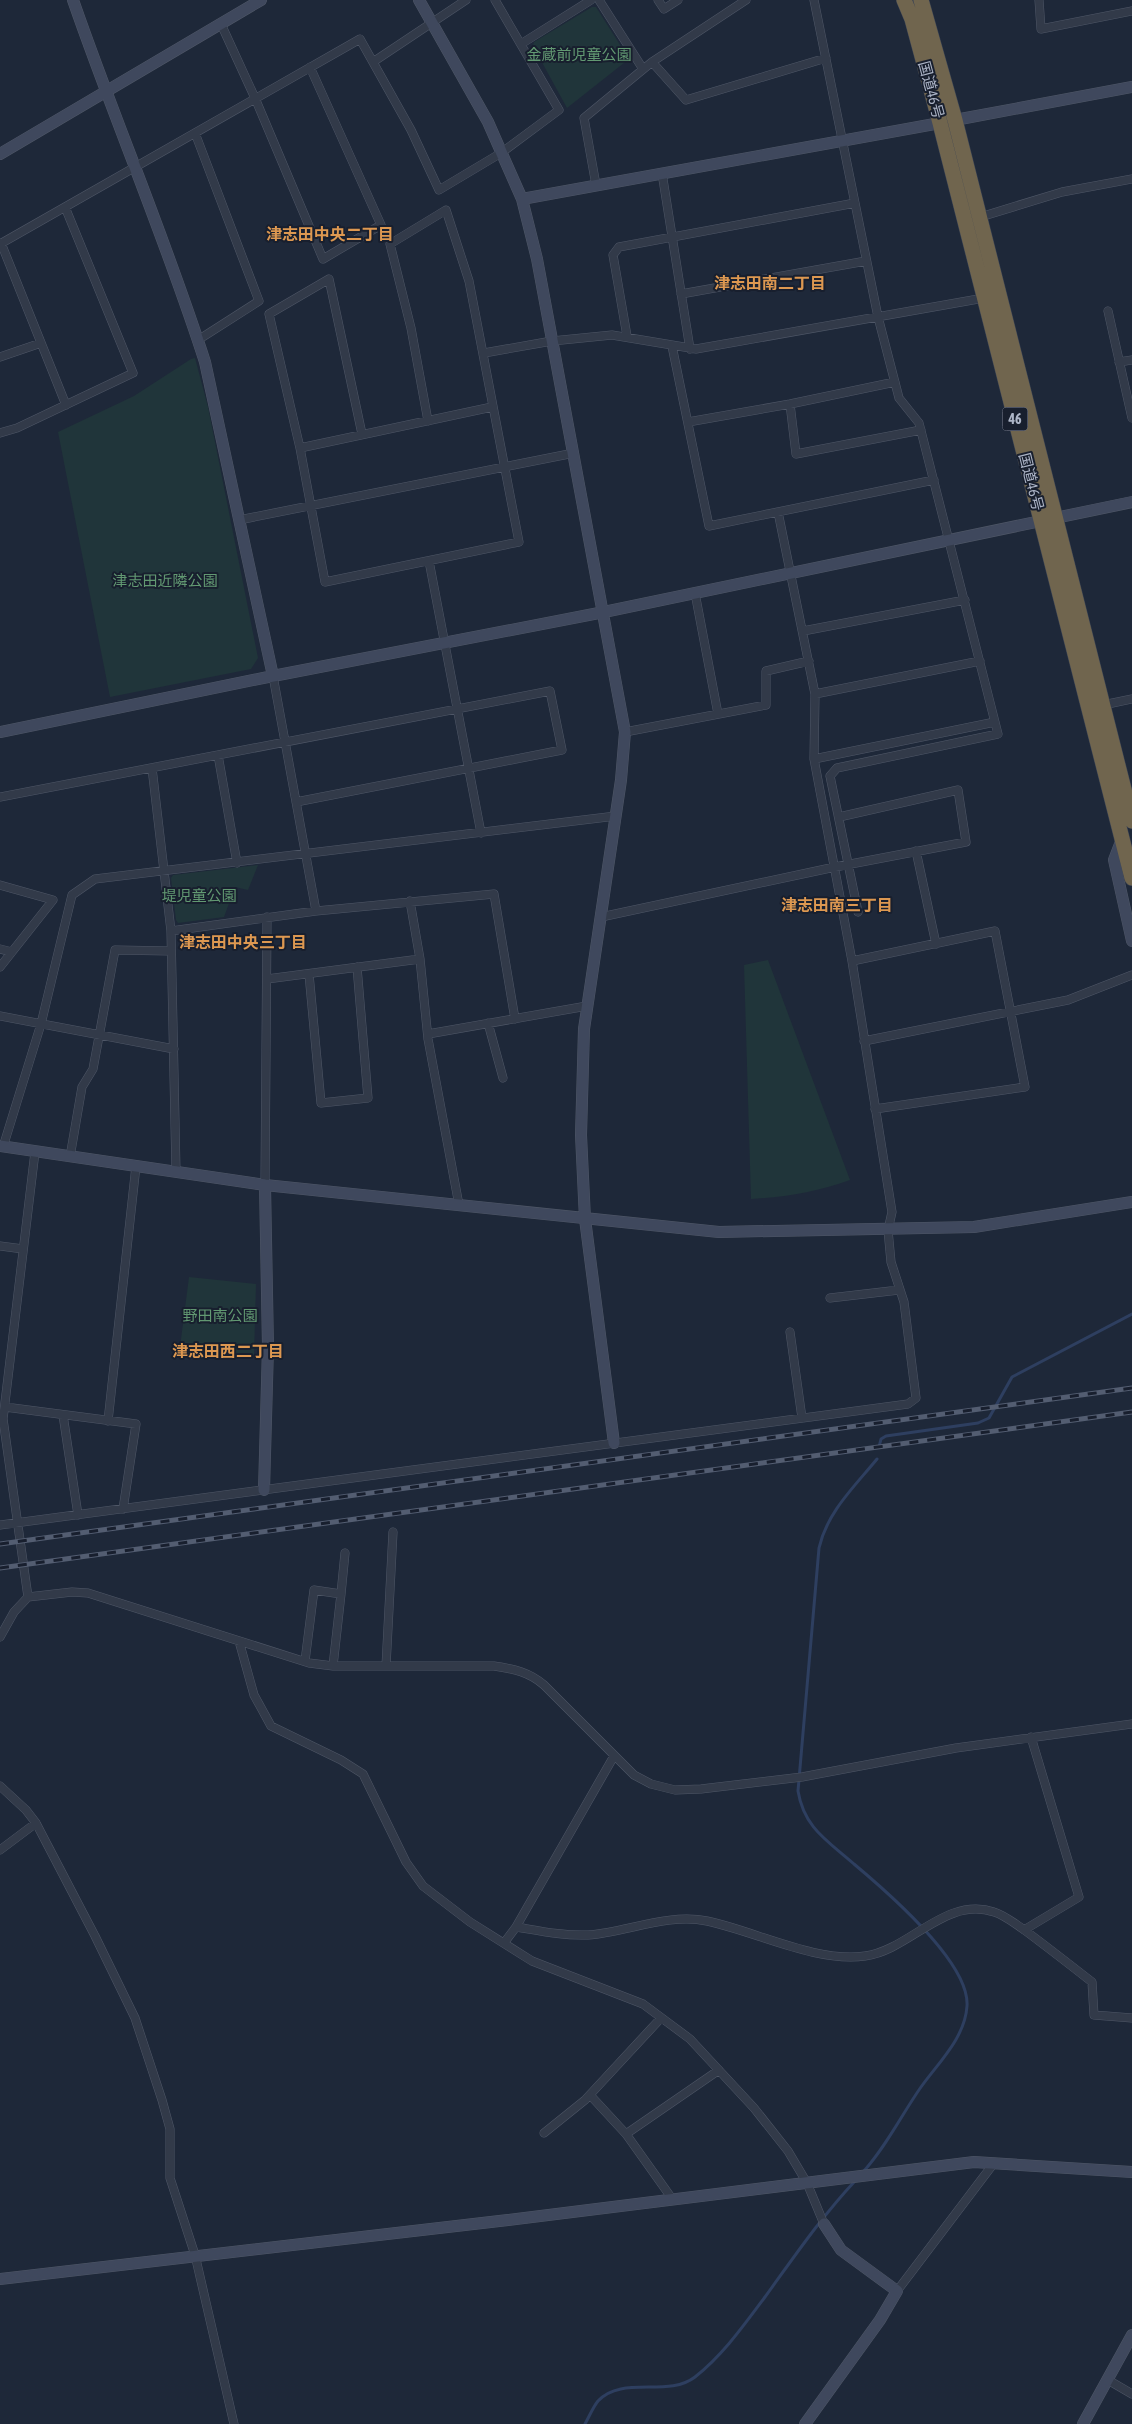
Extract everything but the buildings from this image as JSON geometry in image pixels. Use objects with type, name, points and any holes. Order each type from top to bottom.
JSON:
[{"type":"highway","name":"国道46号","points":[[904,0],[947,122]]},
{"type":"highway","name":"国道46号","points":[[921,0],[947,122],[1048,518],[1132,878]]},
{"type":"highway","name":"国道46号","points":[[971,219],[984,298],[1104,705],[1132,821]]},
{"type":"street","points":[[73,0],[205,362],[273,676],[316,911]]},
{"type":"street","points":[[0,154],[261,0]]},
{"type":"street","points":[[419,0],[488,122],[522,199],[537,259],[625,732],[616,816],[587,1006],[582,1055],[581,1135],[586,1219],[614,1443]]},
{"type":"street","points":[[373,62],[466,0]]},
{"type":"street","points":[[66,405],[1,244],[360,39],[410,130],[439,190],[501,153],[559,110],[495,0]]},
{"type":"street","points":[[521,44],[591,0]]},
{"type":"street","points":[[599,0],[643,69]]},
{"type":"street","points":[[658,0],[664,9],[678,0]]},
{"type":"street","points":[[596,186],[584,118],[652,62],[746,0]]},
{"type":"street","points":[[814,0],[878,317],[899,398],[919,423],[950,538],[998,734],[837,768],[830,776],[858,912]]},
{"type":"street","points":[[1039,0],[1041,29],[1132,11]]},
{"type":"street","points":[[221,24],[255,98],[323,260],[381,225],[310,67]]},
{"type":"street","points":[[652,62],[686,100],[826,58]]},
{"type":"street","points":[[522,199],[1132,87]]},
{"type":"street","points":[[195,133],[259,301],[198,340]]},
{"type":"street","points":[[662,174],[690,349]]},
{"type":"street","points":[[971,219],[1062,192],[1132,178]]},
{"type":"street","points":[[627,336],[613,255],[619,247],[855,203]]},
{"type":"street","points":[[0,433],[17,428],[133,373],[65,207]]},
{"type":"street","points":[[362,434],[329,280],[268,314],[300,448],[309,506],[325,582],[519,542],[469,281],[446,210],[390,244],[411,328],[428,420]]},
{"type":"street","points":[[681,294],[866,261]]},
{"type":"street","points":[[484,353],[594,336],[627,336],[690,349],[984,298]]},
{"type":"street","points":[[1108,312],[1132,418]]},
{"type":"street","points":[[0,357],[41,343]]},
{"type":"street","points":[[672,346],[709,526],[934,480]]},
{"type":"street","points":[[1119,362],[1132,360]]},
{"type":"street","points":[[688,422],[790,404],[895,382]]},
{"type":"street","points":[[790,404],[796,454],[921,430]]},
{"type":"street","points":[[300,448],[492,407]]},
{"type":"street","points":[[239,520],[574,453]]},
{"type":"street","points":[[0,732],[273,676],[604,612],[950,538],[1132,502]]},
{"type":"street","points":[[0,1525],[908,1404],[916,1398],[904,1302],[891,1262],[888,1230],[892,1212],[852,961],[814,759],[815,694],[778,512]]},
{"type":"street","points":[[429,561],[481,833]]},
{"type":"street","points":[[695,593],[718,714]]},
{"type":"street","points":[[803,630],[965,600]]},
{"type":"street","points":[[815,694],[980,661]]},
{"type":"street","points":[[625,732],[766,705],[766,671],[809,662]]},
{"type":"street","points":[[0,797],[550,691],[562,750],[296,802]]},
{"type":"street","points":[[1104,705],[1132,698]]},
{"type":"street","points":[[814,759],[995,722]]},
{"type":"street","points":[[218,755],[238,863]]},
{"type":"street","points":[[152,768],[171,931],[176,1171]]},
{"type":"street","points":[[601,917],[848,864],[966,842],[958,790],[839,817]]},
{"type":"street","points":[[616,816],[306,855],[95,879],[72,895],[42,1024],[2,1147],[265,1185],[719,1232],[888,1230],[974,1226],[1132,1202]]},
{"type":"street","points":[[1122,839],[1114,860],[1132,941]]},
{"type":"street","points":[[916,851],[936,944]]},
{"type":"street","points":[[0,885],[52,900],[0,968]]},
{"type":"street","points":[[171,931],[316,911],[494,894],[515,1019]]},
{"type":"street","points":[[410,901],[420,960],[428,1034],[459,1205]]},
{"type":"street","points":[[264,1490],[268,1347],[265,1185],[267,917]]},
{"type":"street","points":[[852,961],[995,931],[1025,1087],[875,1110]]},
{"type":"street","points":[[0,949],[12,952]]},
{"type":"street","points":[[70,1157],[82,1087],[93,1069],[114,950],[171,951]]},
{"type":"street","points":[[268,979],[420,960]]},
{"type":"street","points":[[309,974],[322,1103],[368,1098],[357,967]]},
{"type":"street","points":[[864,1041],[1068,1000],[1132,975]]},
{"type":"street","points":[[428,1034],[587,1006]]},
{"type":"street","points":[[0,1016],[174,1048]]},
{"type":"street","points":[[488,1023],[503,1078]]},
{"type":"street","points":[[28,1597],[3,1419],[35,1152]]},
{"type":"street","points":[[108,1421],[136,1166]]},
{"type":"street","points":[[0,1246],[23,1249]]},
{"type":"street","points":[[830,1298],[899,1290]]},
{"type":"street","points":[[790,1332],[802,1418]]},
{"type":"street","points":[[0,1365],[9,1366]]},
{"type":"street","points":[[4,1407],[136,1424],[123,1509]]},
{"type":"street","points":[[63,1415],[78,1515]]},
{"type":"street","points":[[0,1463],[9,1462]]},
{"type":"street","points":[[386,1666],[393,1532]]},
{"type":"street","points":[[332,1666],[345,1553]]},
{"type":"street","points":[[305,1662],[314,1590],[341,1594]]},
{"type":"street","points":[[0,1637],[14,1612],[28,1597],[72,1592],[88,1593],[305,1662],[332,1666],[494,1666],[515,1669],[532,1675],[634,1775],[651,1784],[674,1790],[701,1789],[798,1778],[956,1748],[1132,1724]]},
{"type":"street","points":[[239,1641],[254,1695],[270,1726],[341,1760],[364,1774],[406,1862],[423,1886],[470,1922],[532,1961],[643,2004],[690,2039],[788,2150],[807,2183],[822,2221],[841,2250],[897,2291]]},
{"type":"street","points":[[1024,1930],[1079,1897],[1031,1737]]},
{"type":"street","points":[[504,1943],[516,1927],[614,1756]]},
{"type":"street","points":[[0,1786],[26,1810],[36,1823],[135,2018],[170,2129],[170,2178],[195,2255],[234,2424]]},
{"type":"street","points":[[0,1850],[36,1823]]},
{"type":"street","points":[[516,1927],[559,1935],[588,1935],[684,1919],[707,1921],[765,1939],[829,1955],[864,1956],[891,1949],[947,1915],[976,1909],[994,1912],[1024,1930],[1092,1982],[1094,2015],[1132,2018]]},
{"type":"street","points":[[544,2133],[590,2095],[661,2018]]},
{"type":"street","points":[[626,2134],[719,2070]]},
{"type":"street","points":[[590,2095],[626,2134],[673,2200]]},
{"type":"street","points":[[0,2279],[673,2200],[974,2162],[1132,2172]]},
{"type":"street","points":[[805,2424],[880,2320],[897,2291],[994,2163]]},
{"type":"street","points":[[1083,2424],[1132,2334]]},
{"type":"street","points":[[1108,2380],[1132,2394]]},
{"type":"green space","name":"金蔵前児童公園","points":[[592,7],[596,7],[629,59],[567,108],[533,46],[534,42]]},
{"type":"green space","name":"津志田近隣公園","points":[[195,358],[208,407],[258,658],[251,669],[110,697],[58,432],[134,396]]},
{"type":"green space","name":"堤児童公園","points":[[258,865],[248,890],[235,887],[224,917],[178,923],[176,920],[171,878],[173,875]]},
{"type":"green space","points":[[768,960],[850,1180],[826,1188],[801,1193],[751,1199],[744,965]]},
{"type":"green space","name":"野田南公園","points":[[189,1277],[256,1284],[254,1356],[180,1347]]},
{"type":"waterway","points":[[879,1447],[881,1439],[886,1436],[978,1423],[989,1418],[1012,1377],[1132,1314]]},
{"type":"waterway","points":[[863,2172],[879,2152],[921,2087],[950,2050],[961,2029],[967,2006],[964,1988],[955,1969],[941,1949],[923,1928],[885,1891],[818,1833],[806,1815],[798,1791],[819,1548],[828,1523],[835,1511],[877,1459]]},
{"type":"waterway","points":[[585,2424],[596,2403],[608,2393],[619,2389],[672,2386],[684,2383],[695,2377],[705,2368],[741,2329],[820,2222],[856,2180]]},
{"type":"railway","points":[[0,1544],[1132,1388]]},
{"type":"railway","points":[[0,1568],[1132,1412]]},
{"type":"district","name":"津志田中央二丁目","points":[[330,234]]},
{"type":"district","name":"津志田南二丁目","points":[[770,283]]},
{"type":"district","name":"津志田南三丁目","points":[[837,905]]},
{"type":"district","name":"津志田中央三丁目","points":[[243,942]]},
{"type":"district","name":"津志田西二丁目","points":[[228,1351]]}]
